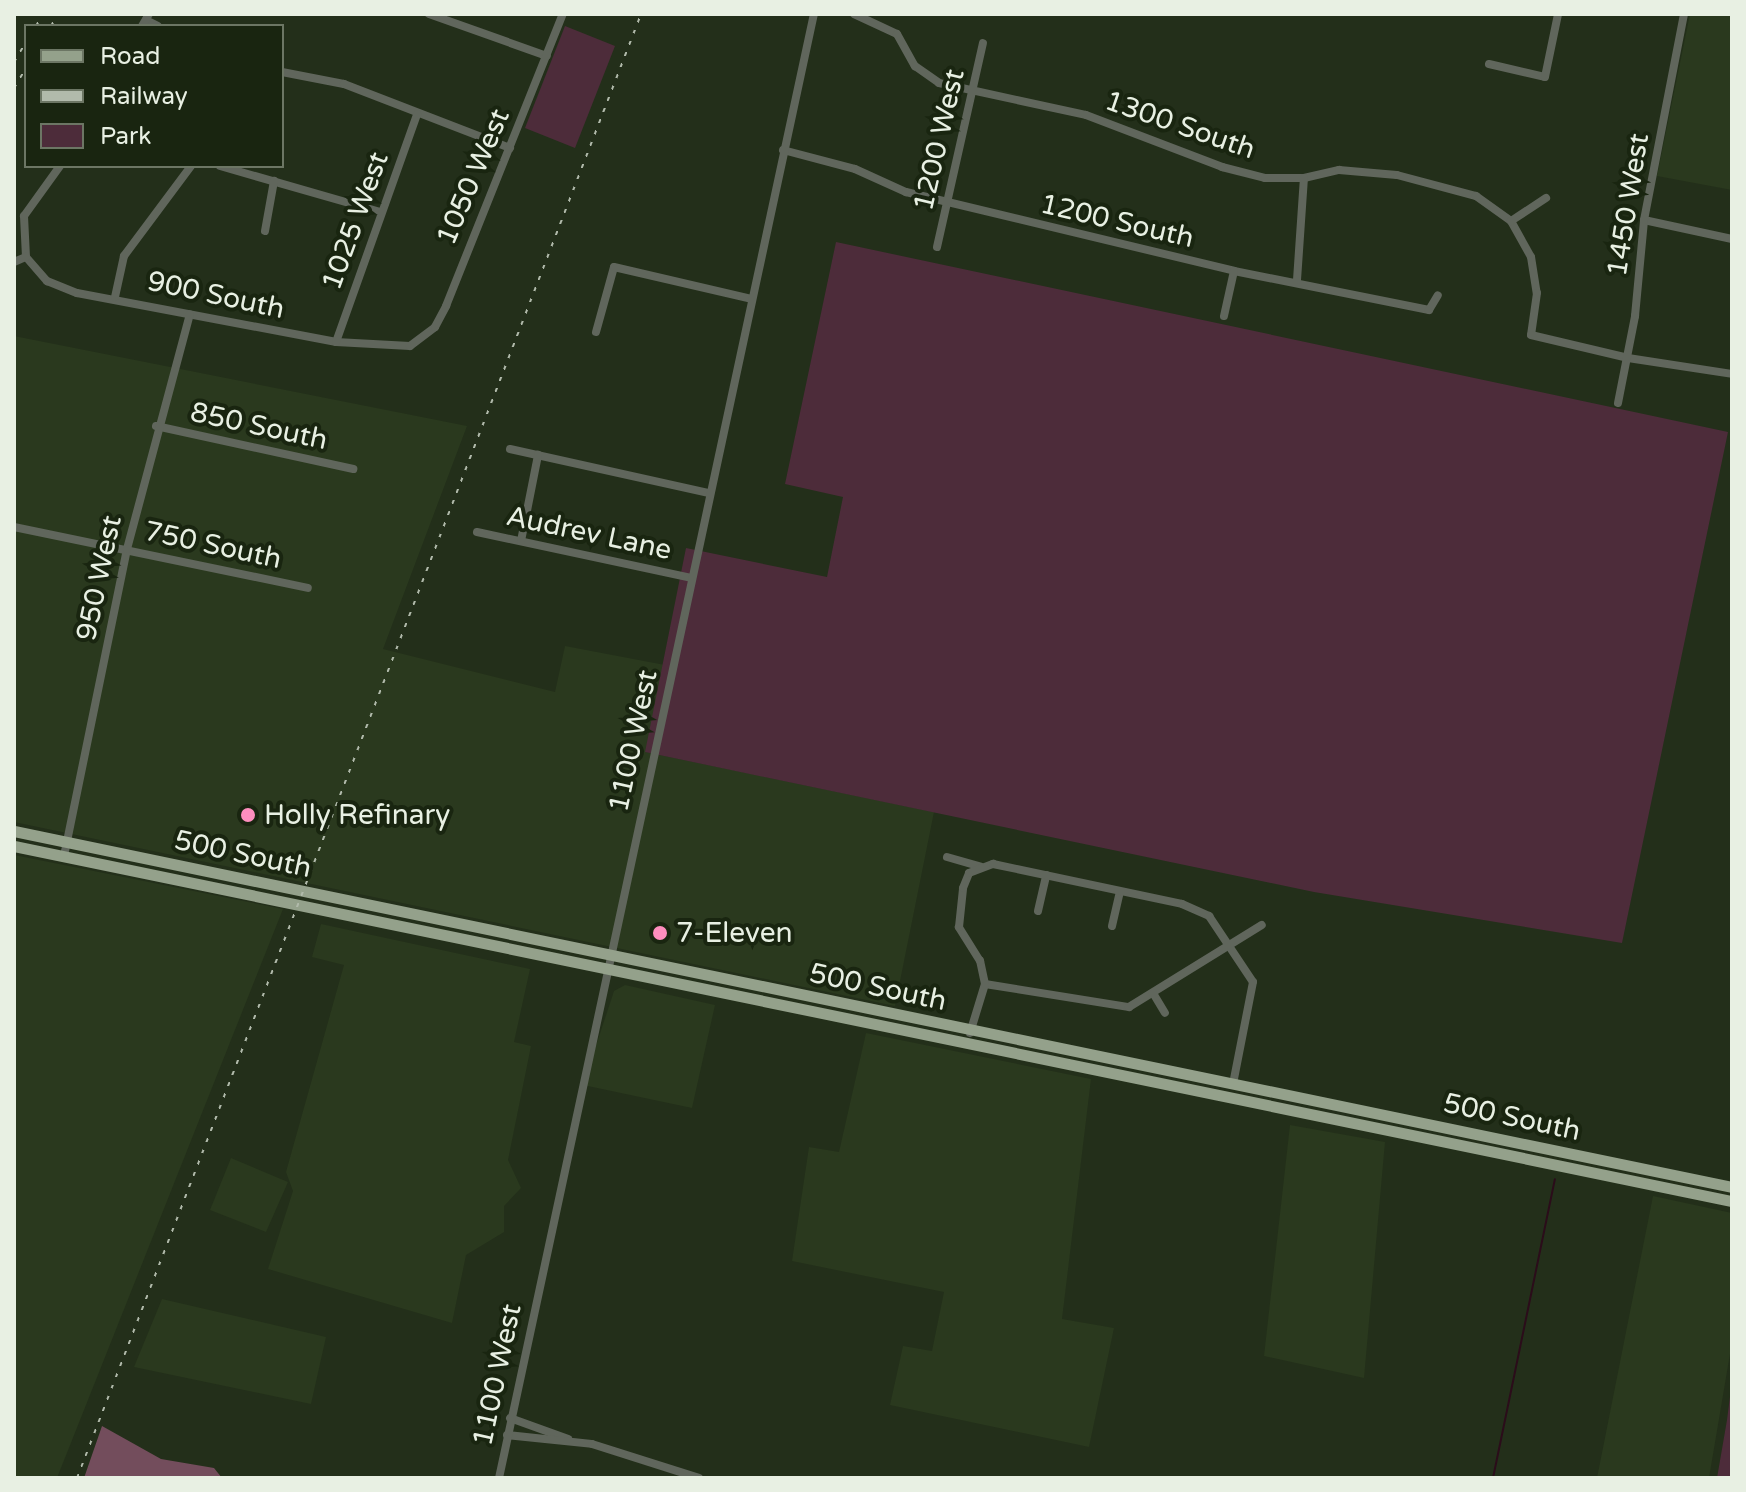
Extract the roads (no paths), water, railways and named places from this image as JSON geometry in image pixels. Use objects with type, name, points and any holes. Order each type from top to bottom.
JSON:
[{"type":"main road","name":"500 South","points":[[14,831],[1732,1187]]},
{"type":"main road","name":"500 South","points":[[14,846],[1732,1201]]},
{"type":"street","points":[[429,14],[547,56]]},
{"type":"street","name":"1050 West","points":[[410,346],[435,327],[563,14]]},
{"type":"street","name":"1100 West","points":[[499,1478],[608,956],[814,14]]},
{"type":"street","name":"1300 South","points":[[854,14],[897,34],[915,66],[939,83],[1086,115],[1222,167],[1265,178],[1304,178],[1339,170],[1427,181],[1476,196],[1511,221]]},
{"type":"street","points":[[1489,64],[1545,77],[1558,14]]},
{"type":"street","name":"1450 West","points":[[1618,403],[1628,358],[1644,220],[1684,14]]},
{"type":"street","name":"1200 West","points":[[937,247],[983,43]]},
{"type":"street","points":[[284,72],[344,84],[510,148]]},
{"type":"street","name":"1025 West","points":[[336,342],[417,114]]},
{"type":"street","name":"1200 South","points":[[783,150],[855,169],[906,192],[946,203],[1234,271],[1297,280],[1429,310],[1438,295]]},
{"type":"street","points":[[14,262],[26,257],[24,216],[59,168]]},
{"type":"street","points":[[115,297],[124,256],[190,168]]},
{"type":"street","points":[[227,168],[380,212]]},
{"type":"street","points":[[1297,280],[1304,178]]},
{"type":"street","points":[[265,231],[274,181]]},
{"type":"street","points":[[1546,198],[1511,221],[1533,269],[1537,293],[1531,335],[1628,358],[1732,374]]},
{"type":"street","points":[[1644,220],[1732,239]]},
{"type":"street","name":"900 South","points":[[26,257],[47,281],[77,293],[115,297],[336,342],[410,346]]},
{"type":"street","points":[[596,332],[614,267],[751,299]]},
{"type":"street","points":[[1224,316],[1234,271]]},
{"type":"street","name":"950 West","points":[[64,856],[127,549],[156,426],[190,314]]},
{"type":"street","name":"850 South","points":[[156,426],[353,469]]},
{"type":"street","points":[[510,449],[709,493]]},
{"type":"street","points":[[521,541],[538,455]]},
{"type":"street","name":"750 South","points":[[14,527],[308,588]]},
{"type":"street","name":"Audrev Lane","points":[[477,532],[691,578]]},
{"type":"street","points":[[947,857],[981,867]]},
{"type":"street","points":[[967,1045],[985,984],[980,961],[959,927],[963,888],[969,873],[993,864],[1197,909],[1228,945],[1253,982],[1233,1084]]},
{"type":"street","points":[[1038,911],[1046,875]]},
{"type":"street","points":[[1112,926],[1120,892]]},
{"type":"street","points":[[985,984],[1118,1008],[1153,993],[1262,925]]},
{"type":"street","points":[[1153,993],[1165,1013]]},
{"type":"street","points":[[510,1418],[699,1478]]},
{"type":"street","points":[[507,1435],[569,1439]]},
{"type":"waterway","points":[[1493,1478],[1555,1179]]},
{"type":"railway","points":[[37,24],[43,14]]},
{"type":"railway","points":[[52,24],[58,14]]},
{"type":"railway","points":[[77,1478],[641,14]]},
{"type":"railway","points":[[14,62],[24,45]]},
{"type":"railway","points":[[14,88],[24,71]]},
{"type":"place","name":"Holly Refinary","points":[[248,815]]},
{"type":"place","name":"7-Eleven","points":[[660,933]]}]
